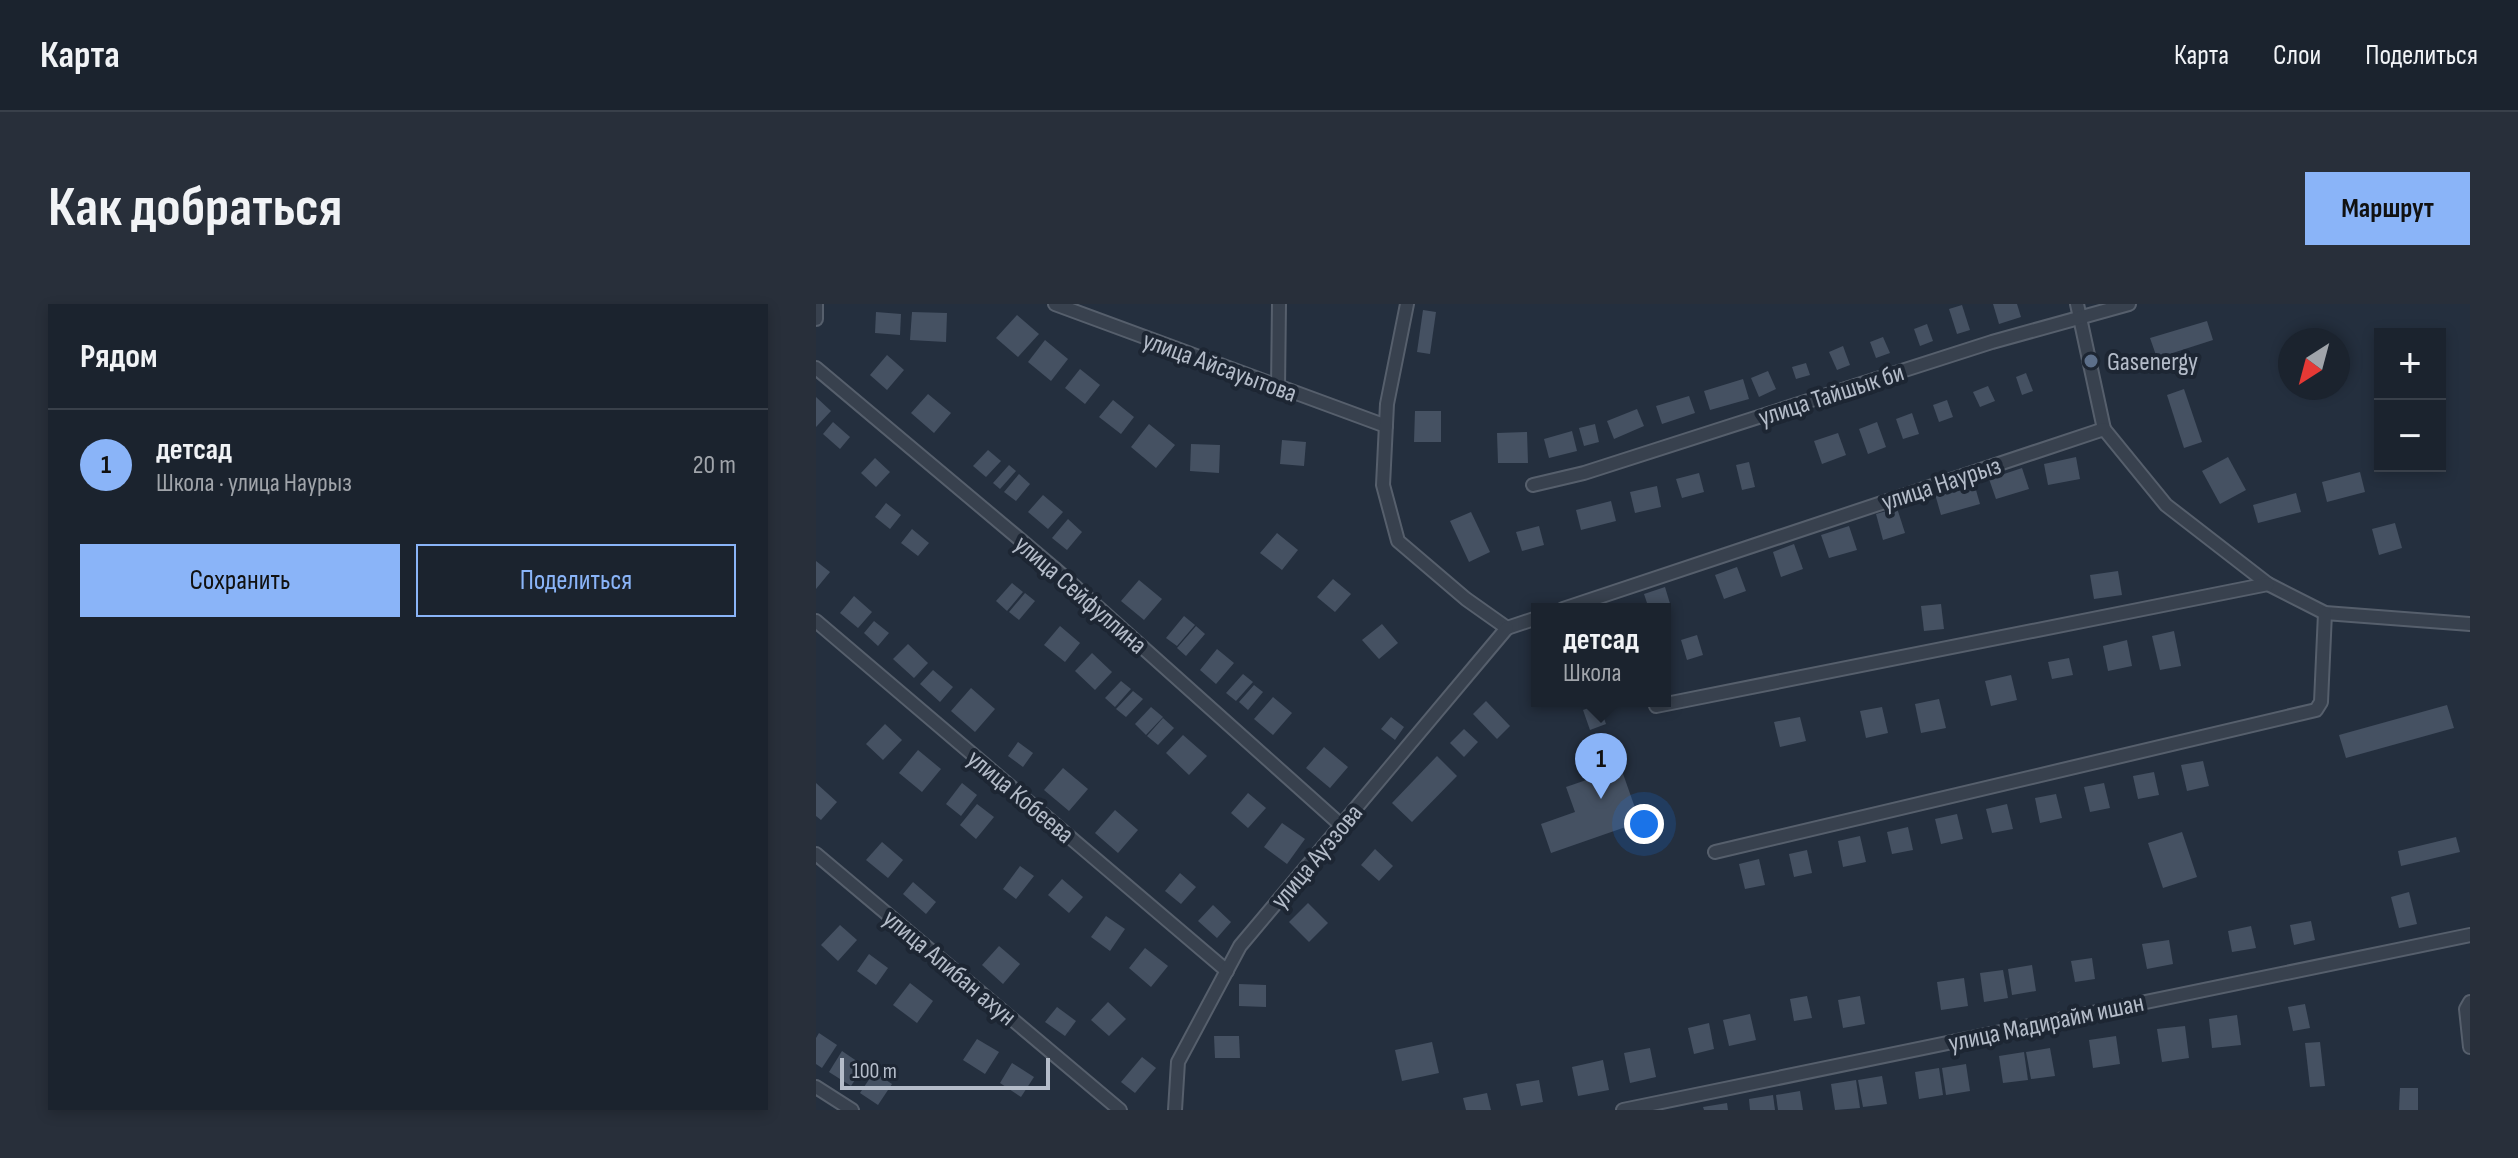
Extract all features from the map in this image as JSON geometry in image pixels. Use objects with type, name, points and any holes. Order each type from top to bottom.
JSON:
[{"type":"street","points":[[816,304],[816,319]]},
{"type":"street","name":"улица Айсауытова","points":[[1055,304],[1386,426]]},
{"type":"street","points":[[1278,388],[1279,304]]},
{"type":"street","points":[[1407,304],[1387,404],[1383,485],[1398,541],[1466,599],[1507,628],[1531,620]]},
{"type":"street","points":[[2077,304],[2104,429],[2166,505],[2268,584],[2325,613],[2470,624]]},
{"type":"street","name":"улица Тайшык би","points":[[1533,485],[1584,473],[1992,342],[2129,304]]},
{"type":"street","name":"улица Сейфуллина","points":[[816,368],[1054,568],[1341,825]]},
{"type":"street","name":"улица Наурыз","points":[[1581,603],[2104,429]]},
{"type":"street","points":[[1671,703],[2268,584]]},
{"type":"street","points":[[1715,852],[2316,710],[2321,702],[2325,613]]},
{"type":"street","name":"улица Кобеева","points":[[816,621],[1227,971]]},
{"type":"street","name":"улица Ауэзова","points":[[1175,1110],[1178,1062],[1240,946],[1507,628]]},
{"type":"street","name":"улица Алибан ахун","points":[[816,854],[1120,1110]]},
{"type":"street","name":"улица Мадирайм ишан","points":[[1623,1110],[1652,1107],[2470,935]]},
{"type":"street","points":[[2470,1002],[2466,1009],[2470,1047]]},
{"type":"street","points":[[816,1087],[852,1110]]},
{"type":"building","points":[[1993,304],[2017,304],[2021,317],[1999,324]]},
{"type":"building","points":[[1962,305],[1970,330],[1957,334],[1949,309]]},
{"type":"building","points":[[1423,310],[1436,312],[1430,354],[1417,352]]},
{"type":"building","points":[[876,312],[901,314],[900,335],[875,333]]},
{"type":"building","points":[[912,312],[947,313],[946,342],[910,340]]},
{"type":"building","points":[[1017,315],[1039,334],[1018,357],[996,338]]},
{"type":"building","points":[[2207,321],[2213,340],[2157,358],[2150,338]]},
{"type":"building","points":[[1927,324],[1933,341],[1920,346],[1914,329]]},
{"type":"building","points":[[1883,337],[1890,353],[1876,358],[1870,342]]},
{"type":"building","points":[[1045,340],[1068,359],[1051,381],[1028,362]]},
{"type":"building","points":[[1843,346],[1850,365],[1837,370],[1829,352]]},
{"type":"building","points":[[887,355],[904,370],[887,390],[870,375]]},
{"type":"building","points":[[1806,363],[1810,375],[1796,379],[1792,367]]},
{"type":"building","points":[[1080,369],[1100,385],[1085,404],[1065,388]]},
{"type":"building","points":[[1768,371],[1776,389],[1759,397],[1751,378]]},
{"type":"building","points":[[2026,373],[2033,391],[2022,395],[2016,377]]},
{"type":"building","points":[[1743,379],[1749,399],[1710,410],[1704,391]]},
{"type":"building","points":[[1988,386],[1995,401],[1980,407],[1973,392]]},
{"type":"building","points":[[2184,389],[2202,442],[2184,448],[2167,395]]},
{"type":"building","points":[[928,394],[951,413],[934,433],[911,413]]},
{"type":"building","points":[[1689,396],[1695,413],[1662,424],[1656,406]]},
{"type":"building","points":[[816,397],[831,411],[816,427]]},
{"type":"building","points":[[1113,400],[1134,417],[1121,434],[1099,417]]},
{"type":"building","points":[[1947,400],[1953,417],[1939,422],[1933,405]]},
{"type":"building","points":[[1637,409],[1644,426],[1614,439],[1607,421]]},
{"type":"building","points":[[1415,411],[1441,411],[1441,442],[1414,442]]},
{"type":"building","points":[[1912,413],[1919,434],[1903,439],[1896,419]]},
{"type":"building","points":[[833,422],[850,437],[840,449],[823,434]]},
{"type":"building","points":[[1877,422],[1886,447],[1868,454],[1859,429]]},
{"type":"building","points":[[1149,424],[1175,445],[1156,468],[1131,447]]},
{"type":"building","points":[[1595,424],[1599,442],[1584,446],[1579,428]]},
{"type":"building","points":[[1572,431],[1577,451],[1549,458],[1544,439]]},
{"type":"building","points":[[1527,432],[1528,463],[1498,463],[1497,433]]},
{"type":"building","points":[[1838,433],[1846,455],[1822,464],[1814,441]]},
{"type":"building","points":[[1282,440],[1306,442],[1304,466],[1280,464]]},
{"type":"building","points":[[1191,444],[1220,445],[1219,473],[1190,471]]},
{"type":"building","points":[[988,450],[1001,461],[986,477],[973,466]]},
{"type":"building","points":[[2076,457],[2080,479],[2048,485],[2044,464]]},
{"type":"building","points":[[2228,457],[2246,490],[2220,504],[2202,471]]},
{"type":"building","points":[[875,458],[890,472],[876,487],[861,473]]},
{"type":"building","points":[[1749,462],[1755,487],[1742,490],[1736,465]]},
{"type":"building","points":[[1009,465],[1016,471],[1000,489],[993,483]]},
{"type":"building","points":[[2022,468],[2029,489],[1996,499],[1989,479]]},
{"type":"building","points":[[2360,472],[2365,492],[2327,502],[2322,482]]},
{"type":"building","points":[[1699,473],[1704,492],[1682,498],[1676,479]]},
{"type":"building","points":[[1019,474],[1030,484],[1016,501],[1004,492]]},
{"type":"building","points":[[1974,483],[1980,504],[1941,515],[1935,494]]},
{"type":"building","points":[[1657,486],[1661,507],[1635,513],[1630,492]]},
{"type":"building","points":[[2296,493],[2301,512],[2258,523],[2253,505]]},
{"type":"building","points":[[1043,495],[1063,512],[1048,529],[1028,512]]},
{"type":"building","points":[[1611,501],[1616,521],[1581,530],[1576,510]]},
{"type":"building","points":[[886,503],[901,515],[890,529],[875,517]]},
{"type":"building","points":[[1897,508],[1905,533],[1883,540],[1876,514]]},
{"type":"building","points":[[1471,512],[1490,552],[1469,562],[1450,521]]},
{"type":"building","points":[[1068,519],[1082,532],[1067,550],[1052,538]]},
{"type":"building","points":[[2395,523],[2402,548],[2379,555],[2372,529]]},
{"type":"building","points":[[1539,526],[1544,545],[1522,551],[1516,532]]},
{"type":"building","points":[[1849,526],[1857,550],[1829,558],[1821,535]]},
{"type":"building","points":[[912,529],[929,543],[918,556],[901,543]]},
{"type":"building","points":[[1277,533],[1298,550],[1282,570],[1260,553]]},
{"type":"building","points":[[1794,544],[1803,569],[1781,577],[1773,552]]},
{"type":"building","points":[[816,561],[830,572],[816,589]]},
{"type":"building","points":[[1737,567],[1746,591],[1724,599],[1715,575]]},
{"type":"building","points":[[2118,571],[2122,595],[2094,599],[2090,575]]},
{"type":"building","points":[[1333,579],[1351,594],[1335,612],[1317,597]]},
{"type":"building","points":[[1139,580],[1162,599],[1144,620],[1121,601]]},
{"type":"building","points":[[1012,583],[1023,592],[1007,611],[996,601]]},
{"type":"building","points":[[1665,587],[1670,603],[1647,603],[1644,594]]},
{"type":"building","points":[[1025,593],[1035,601],[1019,620],[1009,612]]},
{"type":"building","points":[[854,596],[872,612],[858,628],[840,613]]},
{"type":"building","points":[[1941,604],[1944,629],[1924,631],[1921,606]]},
{"type":"building","points":[[1184,616],[1195,625],[1177,646],[1166,638]]},
{"type":"building","points":[[874,621],[889,633],[878,646],[864,633]]},
{"type":"building","points":[[1382,624],[1398,643],[1379,659],[1362,640]]},
{"type":"building","points":[[1060,626],[1080,643],[1065,662],[1044,645]]},
{"type":"building","points":[[1196,626],[1205,634],[1186,656],[1177,648]]},
{"type":"building","points":[[2174,631],[2181,666],[2160,670],[2152,636]]},
{"type":"building","points":[[1697,635],[1703,655],[1687,660],[1681,640]]},
{"type":"building","points":[[2127,640],[2132,666],[2108,671],[2103,646]]},
{"type":"building","points":[[908,644],[928,663],[914,678],[893,659]]},
{"type":"building","points":[[1217,649],[1234,663],[1216,684],[1200,670]]},
{"type":"building","points":[[1092,653],[1112,672],[1095,690],[1075,671]]},
{"type":"building","points":[[2069,658],[2073,675],[2052,679],[2048,662]]},
{"type":"building","points":[[933,670],[953,687],[940,702],[920,684]]},
{"type":"building","points":[[1243,674],[1253,682],[1236,701],[1226,693]]},
{"type":"building","points":[[2011,675],[2017,700],[1991,706],[1985,681]]},
{"type":"building","points":[[1121,681],[1131,689],[1115,707],[1105,698]]},
{"type":"building","points":[[1254,685],[1263,692],[1248,710],[1239,702]]},
{"type":"building","points":[[971,688],[995,709],[975,732],[951,711]]},
{"type":"building","points":[[1133,691],[1143,699],[1126,717],[1116,709]]},
{"type":"building","points":[[1273,697],[1292,713],[1273,735],[1254,719]]},
{"type":"building","points":[[1939,699],[1946,728],[1921,733],[1915,704]]},
{"type":"building","points":[[1486,701],[1510,726],[1497,739],[1473,714]]},
{"type":"building","points":[[2447,705],[2454,728],[2346,758],[2339,735]]},
{"type":"building","points":[[1151,707],[1163,717],[1146,735],[1135,724]]},
{"type":"building","points":[[1600,707],[1606,724],[1590,730],[1583,710]]},
{"type":"building","points":[[1882,707],[1888,733],[1866,738],[1860,711]]},
{"type":"building","points":[[1391,717],[1404,727],[1395,740],[1381,729]]},
{"type":"building","points":[[1800,717],[1806,741],[1780,747],[1774,722]]},
{"type":"building","points":[[1163,718],[1174,728],[1158,745],[1147,736]]},
{"type":"building","points":[[885,724],[902,740],[883,760],[866,744]]},
{"type":"building","points":[[1464,729],[1478,742],[1464,757],[1450,743]]},
{"type":"building","points":[[1183,735],[1207,756],[1189,775],[1166,753]]},
{"type":"building","points":[[1018,742],[1033,753],[1023,767],[1008,756]]},
{"type":"building","points":[[1324,747],[1348,767],[1330,788],[1306,768]]},
{"type":"building","points":[[918,750],[941,769],[922,792],[899,773]]},
{"type":"building","points":[[1437,756],[1457,776],[1412,822],[1392,803]]},
{"type":"building","points":[[2203,761],[2209,786],[2187,791],[2181,765]]},
{"type":"building","points":[[1063,768],[1088,789],[1069,811],[1044,790]]},
{"type":"building","points":[[1621,768],[1640,822],[1551,853],[1541,824],[1575,812],[1566,787]]},
{"type":"building","points":[[2154,772],[2159,795],[2138,799],[2133,776]]},
{"type":"building","points":[[816,783],[837,802],[821,820],[816,816]]},
{"type":"building","points":[[962,783],[977,795],[961,816],[946,804]]},
{"type":"building","points":[[2104,783],[2110,808],[2090,812],[2084,787]]},
{"type":"building","points":[[1248,793],[1266,808],[1248,828],[1231,813]]},
{"type":"building","points":[[2056,794],[2062,818],[2040,823],[2035,798]]},
{"type":"building","points":[[977,804],[994,817],[976,839],[960,825]]},
{"type":"building","points":[[2007,804],[2013,829],[1992,833],[1986,809]]},
{"type":"building","points":[[1115,810],[1138,830],[1118,853],[1095,833]]},
{"type":"building","points":[[1957,814],[1963,839],[1941,844],[1935,819]]},
{"type":"building","points":[[1282,823],[1305,839],[1287,864],[1264,847]]},
{"type":"building","points":[[1908,827],[1913,850],[1892,854],[1887,832]]},
{"type":"building","points":[[2182,832],[2197,877],[2163,888],[2148,843]]},
{"type":"building","points":[[1860,836],[1866,862],[1843,867],[1838,841]]},
{"type":"building","points":[[2456,837],[2460,852],[2401,866],[2398,851]]},
{"type":"building","points":[[882,842],[903,860],[888,878],[866,860]]},
{"type":"building","points":[[1375,849],[1393,866],[1379,881],[1361,865]]},
{"type":"building","points":[[1807,850],[1812,873],[1794,877],[1789,854]]},
{"type":"building","points":[[1759,859],[1765,885],[1745,889],[1739,864]]},
{"type":"building","points":[[1020,866],[1034,876],[1016,899],[1003,889]]},
{"type":"building","points":[[1180,873],[1196,887],[1181,904],[1165,891]]},
{"type":"building","points":[[1062,879],[1083,897],[1069,913],[1048,895]]},
{"type":"building","points":[[913,882],[936,902],[926,914],[903,894]]},
{"type":"building","points":[[2409,892],[2417,924],[2399,928],[2391,897]]},
{"type":"building","points":[[1308,903],[1328,923],[1309,942],[1289,922]]},
{"type":"building","points":[[1213,905],[1231,922],[1217,938],[1198,921]]},
{"type":"building","points":[[1106,916],[1125,929],[1110,951],[1091,937]]},
{"type":"building","points":[[2311,921],[2315,940],[2294,945],[2290,925]]},
{"type":"building","points":[[840,925],[857,940],[838,961],[821,945]]},
{"type":"building","points":[[2251,926],[2256,948],[2232,952],[2228,931]]},
{"type":"building","points":[[2169,940],[2173,964],[2147,969],[2142,944]]},
{"type":"building","points":[[999,946],[1020,964],[1003,984],[982,965]]},
{"type":"building","points":[[1145,948],[1168,966],[1151,987],[1129,968]]},
{"type":"building","points":[[869,954],[888,968],[876,985],[857,971]]},
{"type":"building","points":[[2092,958],[2095,979],[2075,982],[2071,961]]},
{"type":"building","points":[[2032,965],[2036,991],[2012,995],[2008,969]]},
{"type":"building","points":[[2003,970],[2008,998],[1984,1002],[1980,973]]},
{"type":"building","points":[[1964,978],[1968,1006],[1941,1010],[1937,982]]},
{"type":"building","points":[[910,983],[933,1001],[917,1023],[893,1005]]},
{"type":"building","points":[[1239,984],[1266,985],[1266,1007],[1239,1006]]},
{"type":"building","points":[[1807,996],[1812,1018],[1794,1021],[1790,999]]},
{"type":"building","points":[[1860,996],[1865,1024],[1843,1028],[1838,1000]]},
{"type":"building","points":[[1108,1002],[1126,1019],[1109,1036],[1091,1020]]},
{"type":"building","points":[[2305,1004],[2310,1028],[2293,1031],[2288,1007]]},
{"type":"building","points":[[1057,1007],[1076,1021],[1065,1036],[1045,1022]]},
{"type":"building","points":[[1750,1014],[1756,1040],[1729,1046],[1723,1020]]},
{"type":"building","points":[[2237,1015],[2241,1045],[2212,1048],[2209,1019]]},
{"type":"building","points":[[1709,1023],[1714,1049],[1694,1054],[1688,1028]]},
{"type":"building","points":[[2185,1026],[2189,1058],[2162,1062],[2157,1029]]},
{"type":"building","points":[[819,1033],[837,1045],[822,1068],[816,1064],[816,1038]]},
{"type":"building","points":[[1214,1036],[1239,1036],[1240,1058],[1215,1058]]},
{"type":"building","points":[[2116,1036],[2120,1064],[2093,1068],[2089,1040]]},
{"type":"building","points":[[977,1039],[999,1052],[985,1074],[963,1060]]},
{"type":"building","points":[[1432,1042],[1439,1073],[1402,1081],[1395,1050]]},
{"type":"building","points":[[2320,1042],[2325,1086],[2310,1087],[2305,1043]]},
{"type":"building","points":[[1650,1048],[1656,1077],[1630,1083],[1624,1053]]},
{"type":"building","points":[[2050,1048],[2055,1076],[2031,1079],[2026,1052]]},
{"type":"building","points":[[842,1051],[864,1066],[851,1086],[829,1072]]},
{"type":"building","points":[[2024,1052],[2028,1080],[2003,1083],[1999,1056]]},
{"type":"building","points":[[1142,1057],[1156,1068],[1135,1093],[1121,1082]]},
{"type":"building","points":[[1603,1060],[1609,1090],[1578,1096],[1572,1067]]},
{"type":"building","points":[[1012,1063],[1034,1077],[1021,1097],[1000,1083]]},
{"type":"building","points":[[1966,1064],[1970,1091],[1946,1095],[1942,1068]]},
{"type":"building","points":[[1939,1068],[1943,1095],[1919,1099],[1915,1072]]},
{"type":"building","points":[[874,1072],[892,1084],[878,1105],[860,1093]]},
{"type":"building","points":[[1882,1076],[1887,1104],[1863,1107],[1858,1080]]},
{"type":"building","points":[[1539,1080],[1543,1102],[1521,1106],[1516,1084]]},
{"type":"building","points":[[1856,1080],[1860,1108],[1835,1110],[1831,1084]]},
{"type":"building","points":[[2400,1088],[2418,1088],[2418,1110],[2399,1110]]},
{"type":"building","points":[[1800,1091],[1803,1110],[1778,1110],[1776,1095]]},
{"type":"building","points":[[1487,1093],[1491,1110],[1466,1110],[1463,1098]]},
{"type":"building","points":[[1773,1095],[1775,1110],[1750,1110],[1749,1099]]},
{"type":"building","points":[[1727,1103],[1728,1110],[1704,1110],[1703,1107]]},
{"type":"place","name":"Gasenergy","points":[[2091,361]]},
{"type":"place","name":"детсад","points":[[1601,799]]}]
